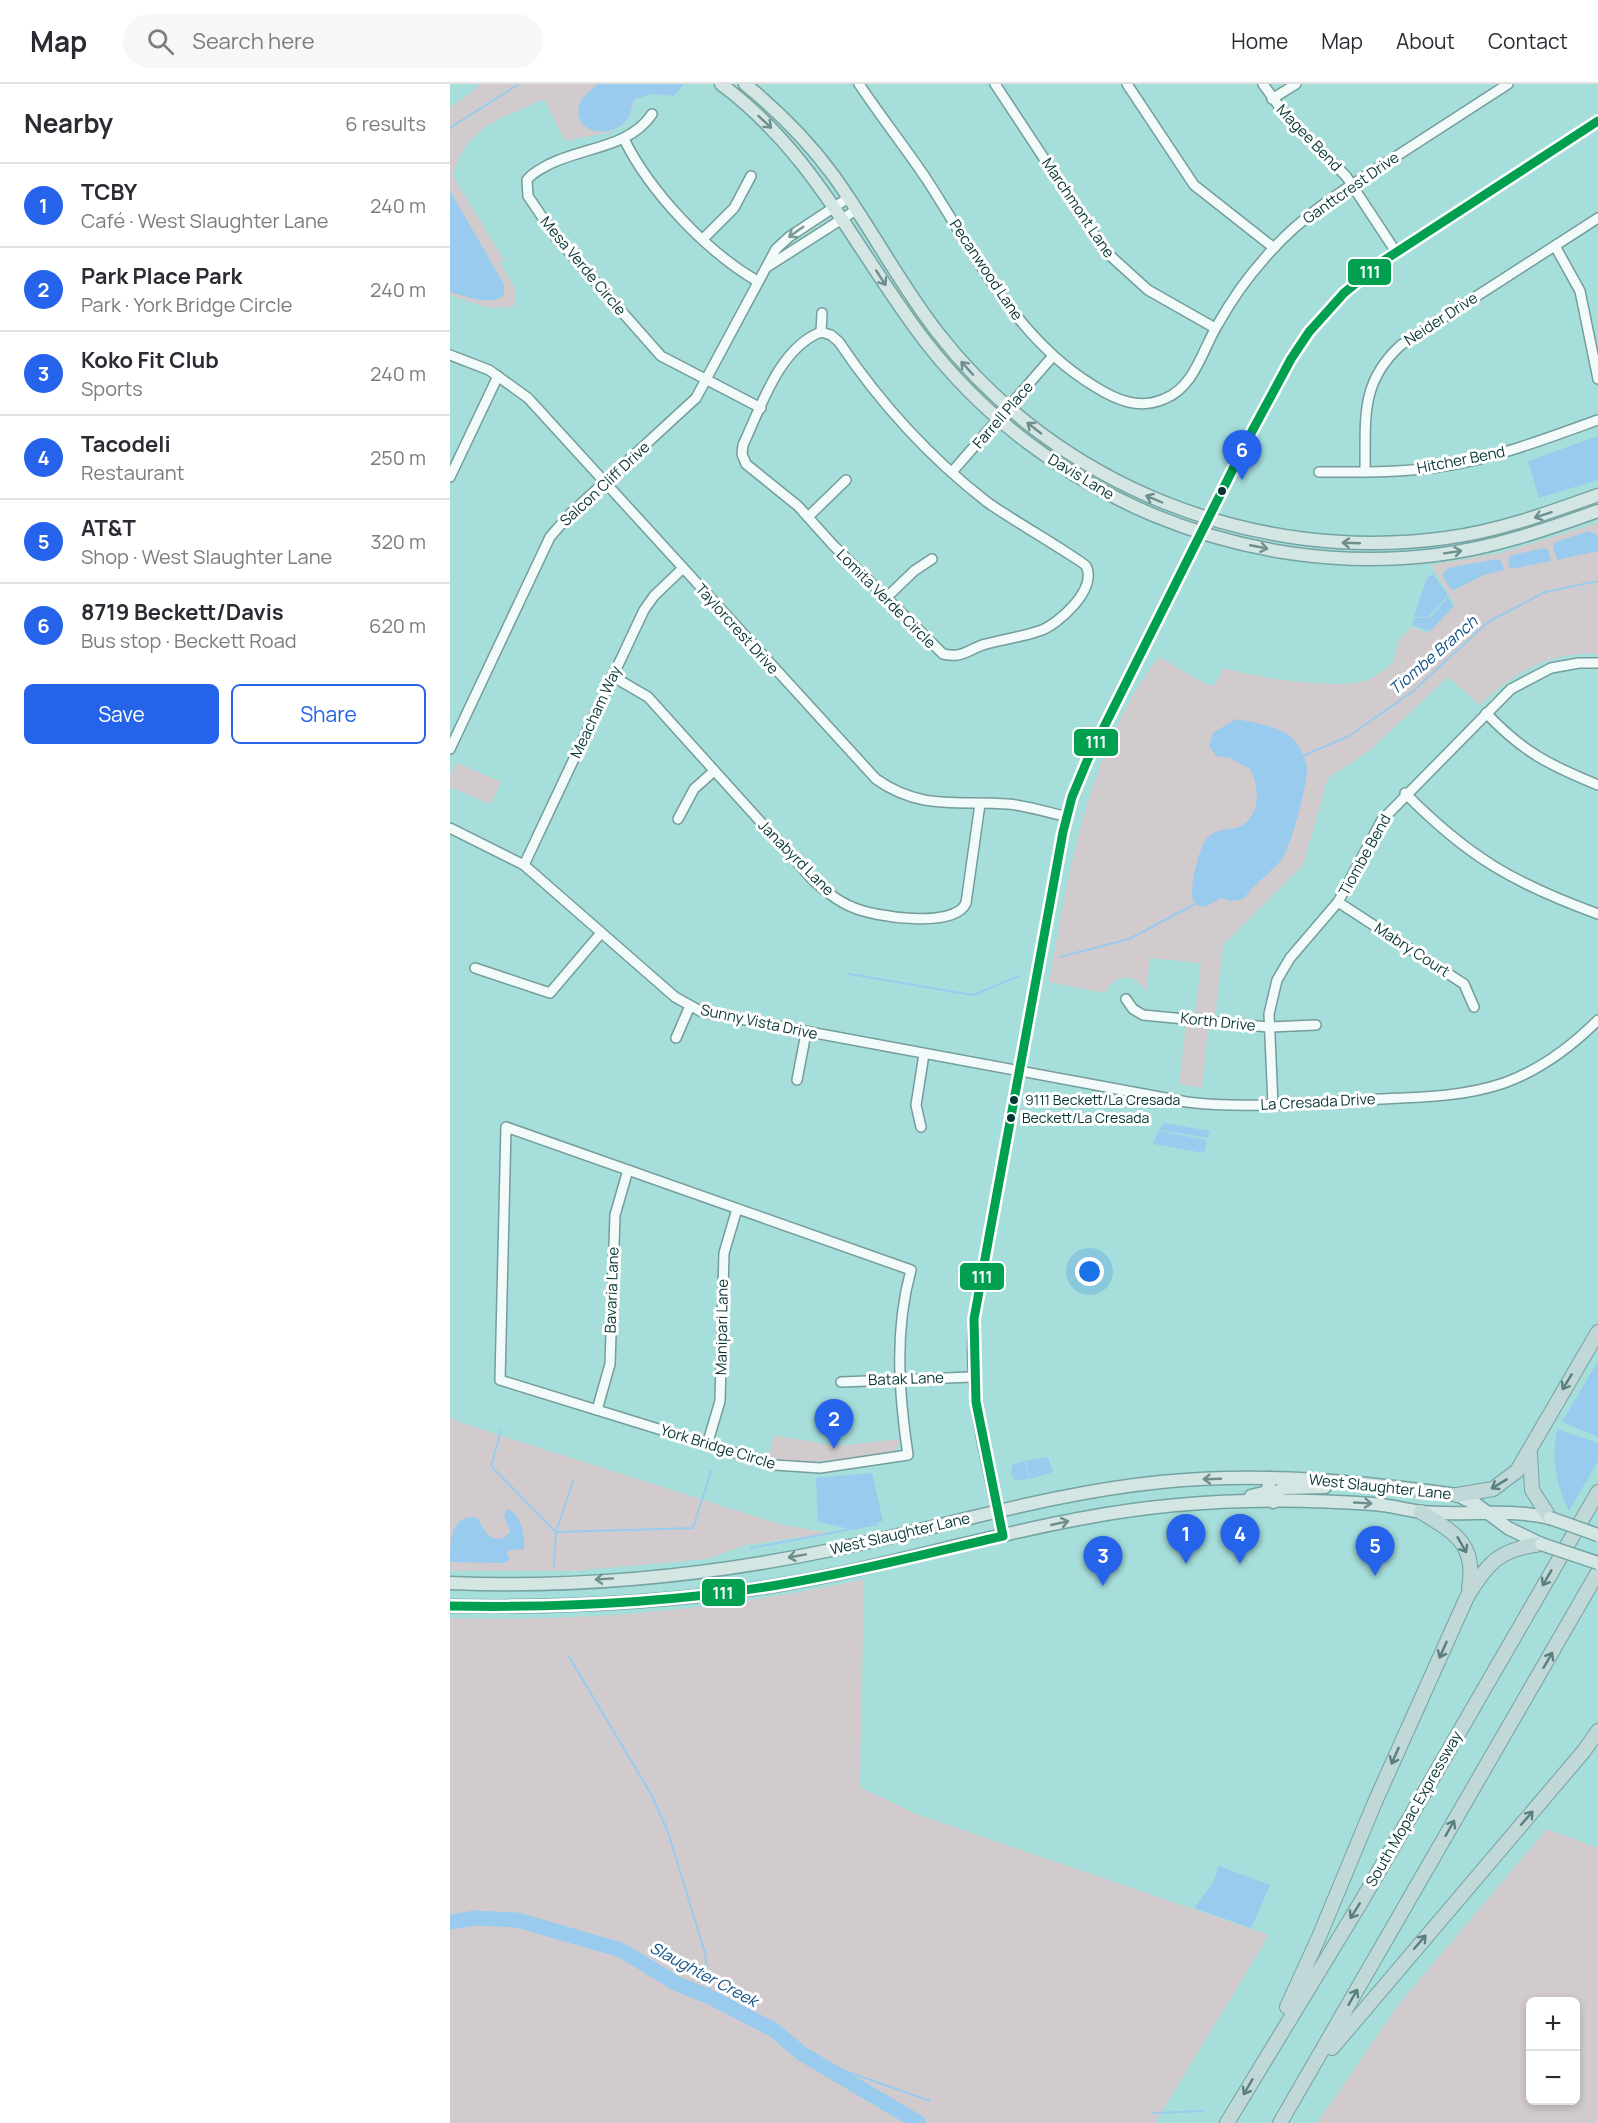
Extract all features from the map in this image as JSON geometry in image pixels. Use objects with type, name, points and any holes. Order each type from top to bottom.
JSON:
[{"type":"highway","points":[[1456,1495],[1478,1493],[1497,1487],[1517,1471],[1598,1332]]},
{"type":"highway","points":[[1530,1452],[1532,1490],[1550,1518]]},
{"type":"highway","name":"South Mopac Expressway","points":[[1227,2123],[1268,2051],[1361,1902],[1598,1492]]},
{"type":"highway","points":[[1421,1512],[1449,1528],[1463,1544],[1471,1568],[1467,1597]]},
{"type":"highway","points":[[1268,2051],[1319,1937],[1375,1802],[1467,1597],[1479,1577],[1498,1557],[1520,1547],[1542,1544]]},
{"type":"highway","points":[[1280,2123],[1598,1572]]},
{"type":"highway","points":[[1303,2085],[1374,1995],[1584,1751],[1598,1731]]},
{"type":"main road","name":"Davis Lane","points":[[721,84],[782,138],[844,218],[925,341],[999,420],[1079,478],[1155,516],[1202,534],[1231,542],[1311,556],[1412,557],[1496,544],[1598,511]]},
{"type":"main road","name":"Davis Lane","points":[[745,84],[806,142],[848,198],[939,335],[975,376],[1010,408],[1059,447],[1112,479],[1179,510],[1209,519],[1305,540],[1387,543],[1446,538],[1490,530],[1598,495]]},
{"type":"main road","name":"West Slaughter Lane","points":[[450,1582],[586,1581],[757,1563],[886,1539],[1060,1497],[1159,1482],[1271,1478],[1349,1481],[1456,1495],[1508,1528],[1542,1544],[1598,1563]]},
{"type":"main road","points":[[1185,1504],[1206,1498],[1260,1495],[1269,1490],[1271,1478]]},
{"type":"main road","points":[[1272,1502],[1275,1494],[1283,1488],[1336,1487],[1349,1481]]},
{"type":"main road","name":"West Slaughter Lane","points":[[450,1606],[580,1604],[714,1594],[856,1570],[1083,1518],[1185,1504],[1272,1502],[1376,1504],[1421,1512],[1522,1512],[1550,1518],[1598,1535]]},
{"type":"street","name":"Pecanwood Lane","points":[[859,84],[904,146],[1010,309],[1053,356],[1086,382],[1117,399],[1135,404],[1155,402]]},
{"type":"street","name":"Marchmont Lane","points":[[995,84],[1105,251],[1148,290],[1215,328]]},
{"type":"street","points":[[1127,84],[1198,189],[1274,248]]},
{"type":"street","name":"Magee Bend","points":[[1263,84],[1272,99],[1352,185],[1396,252]]},
{"type":"street","points":[[1272,99],[1296,84]]},
{"type":"street","name":"Ganttcrest Drive","points":[[1155,402],[1174,394],[1188,380],[1215,328],[1247,280],[1274,248],[1307,217],[1352,185],[1508,84]]},
{"type":"street","points":[[652,114],[641,127],[624,139],[641,171],[719,256],[758,280]]},
{"type":"street","points":[[1003,1536],[976,1421],[972,1377],[977,1296],[1067,817],[1087,761],[1250,435],[1300,345],[1344,293],[1396,252],[1598,121]]},
{"type":"street","name":"Mesa Verde Circle","points":[[624,139],[568,155],[544,167],[529,177],[527,193],[542,218],[569,254],[655,349],[675,365],[761,408]]},
{"type":"street","points":[[703,239],[734,208],[751,176]]},
{"type":"street","name":"Salcon Cliff Drive","points":[[450,749],[550,537],[570,514],[688,407],[706,381],[758,280],[781,243],[848,198]]},
{"type":"street","name":"Salcon Cliff Drive","points":[[767,267],[856,210]]},
{"type":"street","name":"Neider Drive","points":[[1365,472],[1367,399],[1373,379],[1388,357],[1401,345],[1598,218]]},
{"type":"street","points":[[1555,246],[1580,291],[1598,379]]},
{"type":"street","points":[[821,332],[822,313]]},
{"type":"street","name":"Lomita Verde Circle","points":[[821,332],[831,335],[839,342],[888,408],[952,472],[1020,525],[1082,561],[1088,574],[1082,592],[1070,611],[1048,628],[984,644],[952,656],[939,652],[808,517],[744,460],[743,445],[790,355],[806,338],[821,332]]},
{"type":"street","name":"Taylorcrest Drive","points":[[450,355],[498,376],[528,398],[876,779],[892,790],[920,800],[944,804],[1019,806],[1067,817]]},
{"type":"street","name":"Farrell Place","points":[[952,472],[1053,356]]},
{"type":"street","points":[[450,477],[498,376]]},
{"type":"street","name":"Hitcher Bend","points":[[1319,472],[1417,470],[1461,463],[1518,448],[1598,420]]},
{"type":"street","points":[[808,517],[846,480]]},
{"type":"street","points":[[887,597],[914,571],[932,559]]},
{"type":"street","name":"Meacham Way","points":[[524,865],[644,610],[654,596],[682,568]]},
{"type":"street","name":"Tiombe Bend","points":[[1273,1105],[1268,1028],[1271,998],[1281,971],[1338,902],[1377,827],[1405,793],[1511,688],[1532,676],[1568,664],[1598,663]]},
{"type":"street","name":"Janabyrd Lane","points":[[612,676],[648,696],[822,889],[851,907],[892,917],[948,917],[963,910],[967,897],[980,804]]},
{"type":"street","points":[[1486,713],[1528,752],[1553,766],[1598,785]]},
{"type":"street","points":[[678,819],[694,789],[714,771]]},
{"type":"street","points":[[1405,793],[1444,832],[1486,864],[1532,889],[1598,914]]},
{"type":"street","name":"Sunny Vista Drive","points":[[450,828],[524,865],[601,933],[690,1006],[718,1017],[1019,1072]]},
{"type":"street","name":"Mabry Court","points":[[1338,902],[1464,984],[1474,1007]]},
{"type":"street","points":[[475,968],[550,993],[601,933]]},
{"type":"street","name":"Korth Drive","points":[[1126,999],[1133,1009],[1143,1015],[1268,1028],[1316,1025]]},
{"type":"street","points":[[676,1038],[690,1006]]},
{"type":"street","name":"La Cresada Drive","points":[[1019,1072],[1221,1106],[1437,1096],[1490,1087],[1546,1062],[1566,1049],[1598,1020]]},
{"type":"street","points":[[797,1080],[806,1033]]},
{"type":"street","points":[[921,1126],[916,1105],[924,1054]]},
{"type":"street","name":"York Bridge Circle","points":[[507,1127],[628,1170],[911,1270],[902,1320],[899,1380],[908,1455],[833,1466],[790,1467],[764,1463],[500,1380],[507,1127]]},
{"type":"street","name":"Bavaria Lane","points":[[597,1410],[610,1364],[615,1215],[628,1170]]},
{"type":"street","name":"Manipari Lane","points":[[707,1445],[720,1401],[724,1253],[737,1209]]},
{"type":"street","name":"Batak Lane","points":[[841,1382],[972,1377]]},
{"type":"shaded area","points":[[481,84],[684,84],[674,96],[653,94],[635,99],[631,114],[621,126],[610,132],[565,141],[544,99],[488,126],[476,134],[467,145],[453,176],[504,260],[500,263],[515,290],[515,302],[512,307],[488,308],[450,295],[450,108]]},
{"type":"shaded area","points":[[1598,523],[1598,654],[1564,656],[1533,666],[1506,683],[1480,705],[1448,677],[1369,751],[1328,778],[1303,865],[1223,945],[1214,1028],[1208,1028],[1202,1088],[1179,1084],[1186,1025],[1194,1025],[1201,963],[1150,958],[1146,992],[1137,981],[1125,978],[1114,982],[1105,993],[1049,982],[1074,854],[1098,771],[1114,731],[1134,693],[1159,657],[1208,685],[1215,685],[1223,668],[1292,681],[1347,684],[1366,681],[1393,663],[1399,640],[1411,627],[1428,633],[1455,605],[1431,565],[1500,553]]},
{"type":"shaded area","points":[[457,763],[501,782],[491,804],[450,787],[450,776]]},
{"type":"shaded area","points":[[450,1417],[462,1423],[779,1524],[830,1533],[746,1545],[707,1559],[573,1571],[450,1571]]},
{"type":"shaded area","points":[[774,1435],[835,1446],[899,1439],[900,1443],[893,1452],[831,1461],[784,1461],[769,1458]]},
{"type":"shaded area","points":[[864,1579],[860,1787],[916,1814],[1269,1935],[1155,2123],[450,2123],[450,1618],[554,1618],[658,1611],[762,1598]]},
{"type":"shaded area","points":[[1547,1829],[1598,1848],[1598,2123],[1317,2123],[1399,2004]]},
{"type":"water","points":[[598,84],[684,84],[674,96],[653,94],[635,99],[627,120],[609,131],[599,132],[584,125],[578,111],[583,98]]},
{"type":"water","points":[[450,191],[504,284],[504,295],[498,298],[478,300],[450,292]]},
{"type":"water","points":[[1598,436],[1598,480],[1539,498],[1528,461]]},
{"type":"water","points":[[1589,531],[1598,536],[1598,551],[1557,560],[1553,547],[1555,542]]},
{"type":"water","points":[[1544,548],[1548,550],[1551,561],[1510,569],[1508,559],[1512,555]]},
{"type":"water","points":[[1497,559],[1501,561],[1504,570],[1484,575],[1452,591],[1442,575],[1448,568]]},
{"type":"water","points":[[1433,574],[1448,595],[1427,618],[1414,616],[1427,578]]},
{"type":"water","points":[[1448,597],[1454,606],[1430,631],[1412,625],[1414,618],[1430,618]]},
{"type":"water","points":[[1236,719],[1257,723],[1287,734],[1299,747],[1307,767],[1307,774],[1291,839],[1280,862],[1244,899],[1231,901],[1221,898],[1205,907],[1195,903],[1192,894],[1201,849],[1208,837],[1215,832],[1239,827],[1246,822],[1255,809],[1256,784],[1250,769],[1230,758],[1216,756],[1209,746],[1213,733]]},
{"type":"water","points":[[1164,1123],[1210,1131],[1208,1138],[1159,1130]]},
{"type":"water","points":[[1158,1131],[1207,1140],[1204,1153],[1153,1144]]},
{"type":"water","points":[[1598,1361],[1598,1437],[1562,1422]]},
{"type":"water","points":[[1557,1429],[1598,1443],[1598,1461],[1569,1511],[1556,1471]]},
{"type":"water","points":[[1048,1457],[1053,1472],[1030,1479],[1026,1461]]},
{"type":"water","points":[[1025,1461],[1029,1479],[1015,1480],[1011,1474],[1012,1465]]},
{"type":"water","points":[[872,1473],[883,1521],[850,1529],[818,1522],[816,1478]]},
{"type":"water","points":[[507,1509],[512,1511],[519,1520],[523,1532],[524,1549],[510,1550],[507,1554],[510,1559],[504,1563],[450,1562],[451,1538],[457,1524],[469,1517],[478,1518],[490,1537],[504,1538],[510,1532],[504,1516]]},
{"type":"water","points":[[1219,1866],[1270,1885],[1251,1928],[1194,1908],[1212,1884]]},
{"type":"waterway","points":[[450,128],[519,84]]},
{"type":"waterway","name":"Tiombe Branch","points":[[1300,757],[1349,736],[1412,692],[1488,622],[1545,592],[1598,581]]},
{"type":"waterway","name":"Tiombe Branch","points":[[1060,957],[1129,939],[1199,902]]},
{"type":"waterway","name":"Tiombe Branch","points":[[849,974],[973,995],[1019,976]]},
{"type":"waterway","points":[[501,1431],[491,1466],[556,1532],[693,1528],[711,1471]]},
{"type":"waterway","points":[[554,1566],[556,1532],[573,1481]]},
{"type":"waterway","points":[[751,1548],[878,1524]]},
{"type":"waterway","points":[[568,1655],[651,1794],[668,1832],[705,1953],[710,1997]]},
{"type":"waterway","name":"Slaughter Creek","points":[[450,1922],[475,1918],[517,1920],[621,1950],[677,1984],[710,1997],[774,2030],[801,2053],[919,2123]]},
{"type":"waterway","points":[[832,2072],[837,2068],[930,2101]]},
{"type":"waterway","points":[[1153,2113],[1203,2111]]},
{"type":"transit line","name":"111","points":[[450,1606],[611,1603],[732,1592],[830,1575],[1003,1536],[976,1402],[974,1319],[1063,832],[1072,797],[1087,761],[1250,435],[1291,359],[1309,332],[1344,293],[1383,261],[1598,121]]},
{"type":"place","name":"8719 Beckett/Davis","points":[[1242,480]]},
{"type":"place","name":"9111 Beckett/La Cresada","points":[[1014,1100]]},
{"type":"place","name":"Beckett/La Cresada","points":[[1011,1118]]},
{"type":"place","name":"Park Place Park","points":[[834,1449]]},
{"type":"place","name":"TCBY","points":[[1186,1564]]},
{"type":"place","name":"Tacodeli","points":[[1240,1564]]},
{"type":"place","name":"AT&T","points":[[1375,1576]]},
{"type":"place","name":"Koko Fit Club","points":[[1103,1586]]}]
